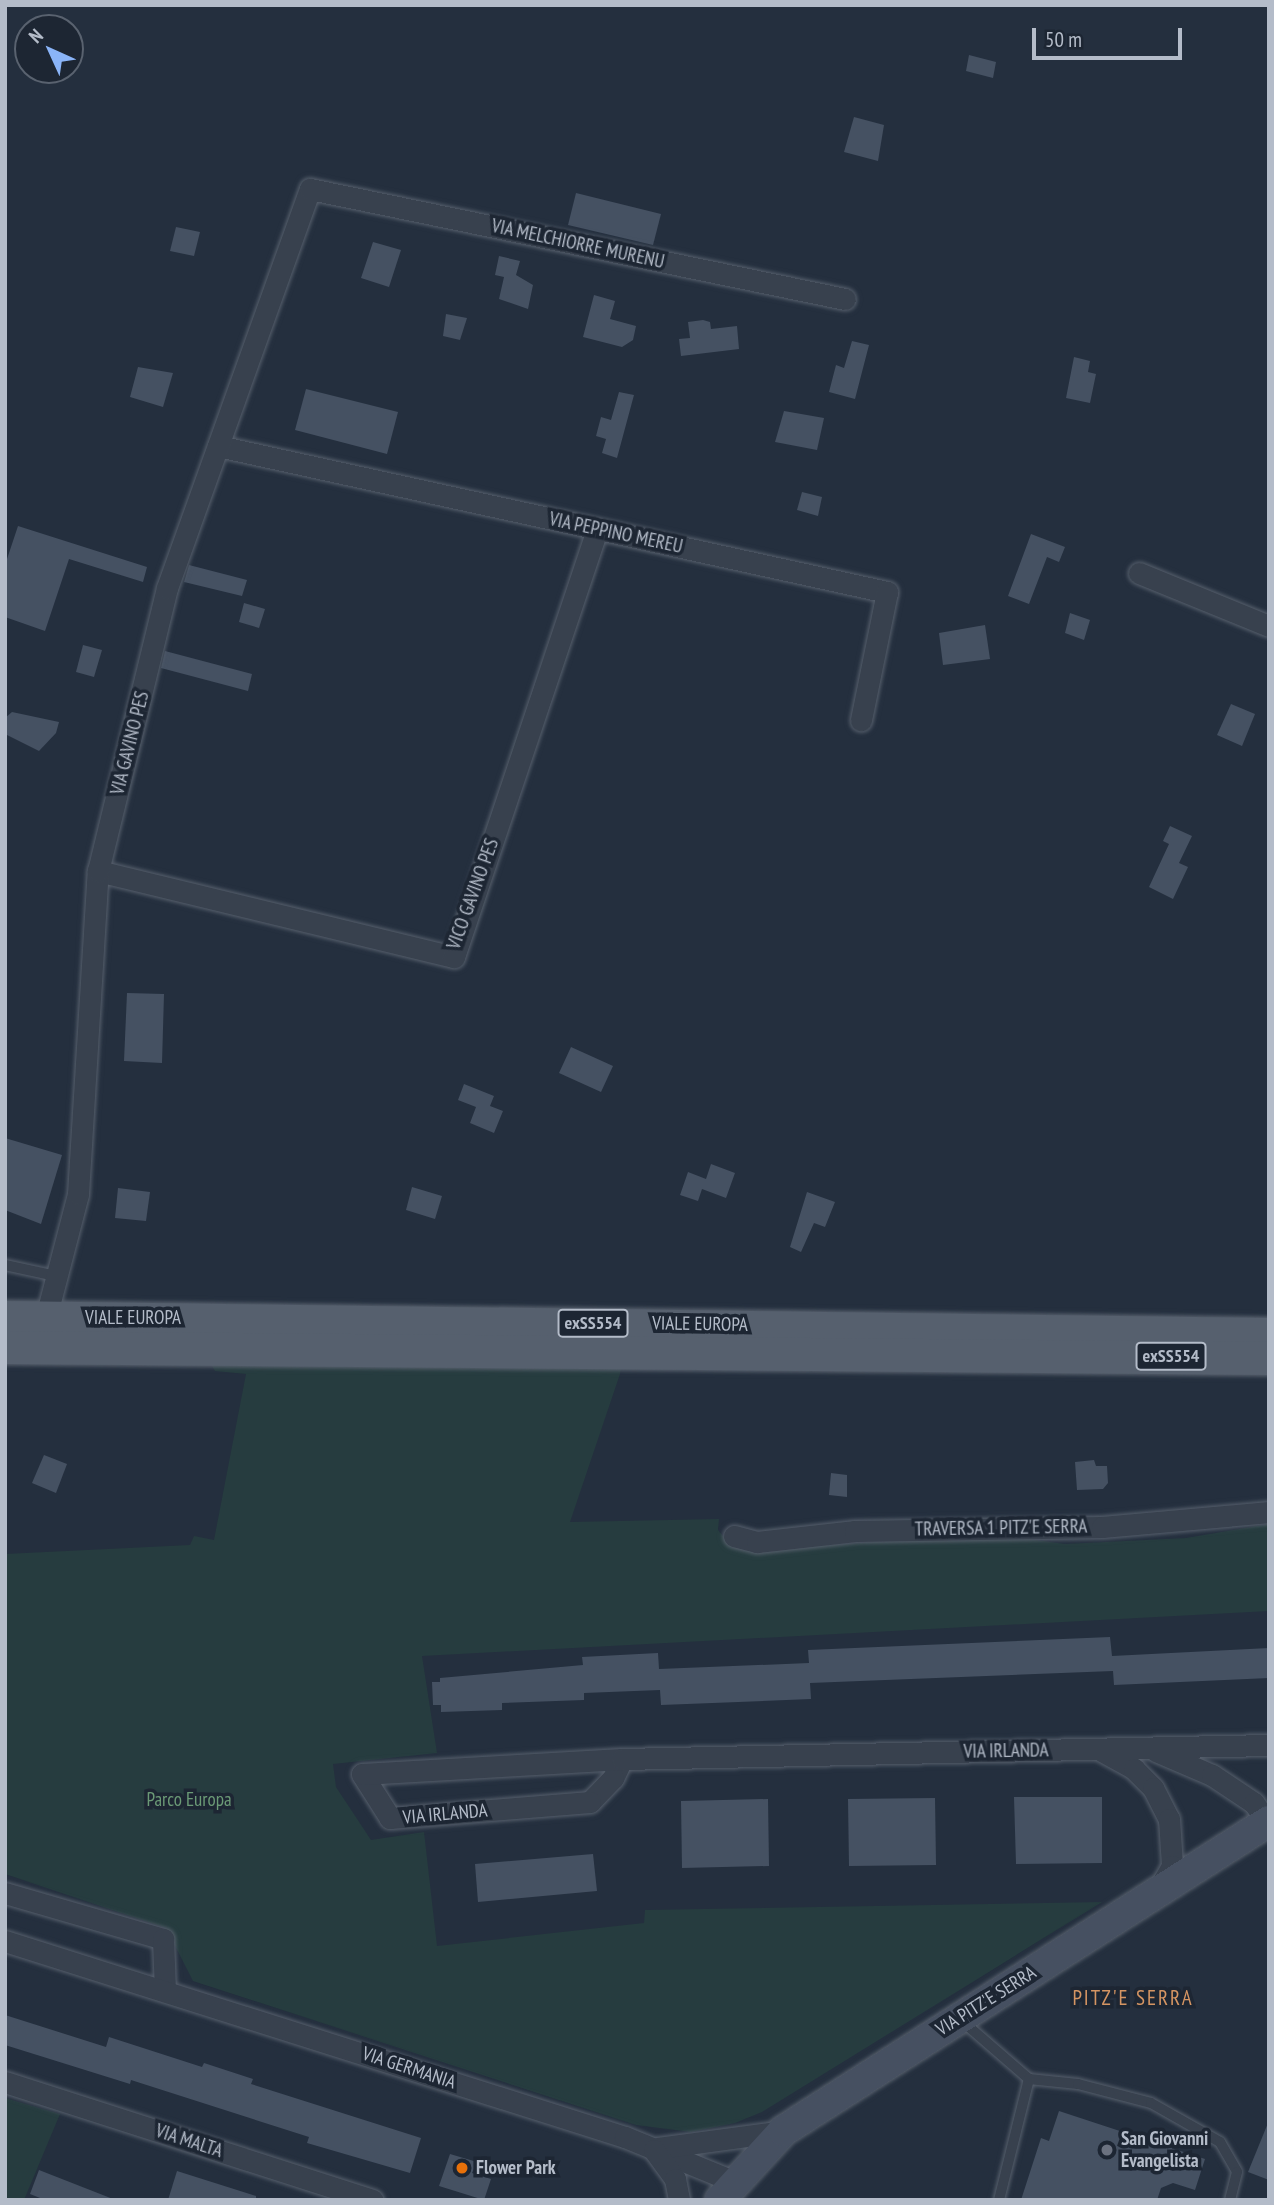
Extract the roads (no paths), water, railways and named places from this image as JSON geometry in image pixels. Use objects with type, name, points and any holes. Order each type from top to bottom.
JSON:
[{"type":"main road","name":"VIALE EUROPA","points":[[5,1317],[1269,1334]]},
{"type":"main road","name":"VIALE EUROPA","points":[[5,1347],[1269,1358]]},
{"type":"street","name":"VIA MELCHIORRE MURENU","points":[[310,189],[845,299]]},
{"type":"street","name":"VIA GAVINO PES","points":[[47,1317],[78,1194],[86,1128],[98,871],[167,588],[310,189]]},
{"type":"street","name":"VIA PEPPINO MEREU","points":[[218,446],[887,593],[861,719]]},
{"type":"street","name":"VICO GAVINO PES","points":[[98,871],[454,957],[597,529]]},
{"type":"street","points":[[1139,573],[1269,626]]},
{"type":"street","name":"TRAVERSA 1 PITZ'E SERRA","points":[[734,1536],[757,1542],[855,1531],[1102,1527],[1269,1513]]},
{"type":"street","name":"VIA IRLANDA","points":[[622,1759],[613,1778],[590,1802],[390,1818],[362,1774],[622,1759],[1269,1745]]},
{"type":"street","name":"VIA IRLANDA","points":[[1147,1748],[1212,1775],[1254,1803],[1268,1823]]},
{"type":"street","name":"VIA IRLANDA","points":[[1096,1749],[1135,1769],[1153,1788],[1169,1819],[1172,1867],[1157,1891]]},
{"type":"street","name":"VIA PITZ'E SERRA","points":[[726,2191],[783,2131],[1157,1891],[1268,1823]]},
{"type":"street","points":[[5,1893],[163,1939],[165,1990]]},
{"type":"street","name":"VIA GERMANIA","points":[[5,1941],[652,2148],[726,2191]]},
{"type":"street","name":"VIA MALTA","points":[[5,2082],[373,2200]]},
{"type":"street","name":"VIA GERMANIA","points":[[652,2148],[783,2131]]},
{"type":"street","points":[[652,2148],[675,2179],[679,2200]]},
{"type":"lane","points":[[5,1265],[56,1276]]},
{"type":"lane","points":[[958,2018],[1029,2079],[1078,2084],[1152,2103],[1220,2142],[1237,2172],[1230,2200]]},
{"type":"lane","points":[[999,2200],[1002,2176],[1027,2102],[1029,2079]]},
{"type":"place","name":"San Giovanni Evangelista","points":[[1107,2150]]},
{"type":"place","name":"Flower Park","points":[[462,2168]]},
{"type":"district","name":"PITZ'E SERRA","points":[[1133,1998]]},
{"type":"park label","name":"Parco Europa","points":[[189,1800]]}]
